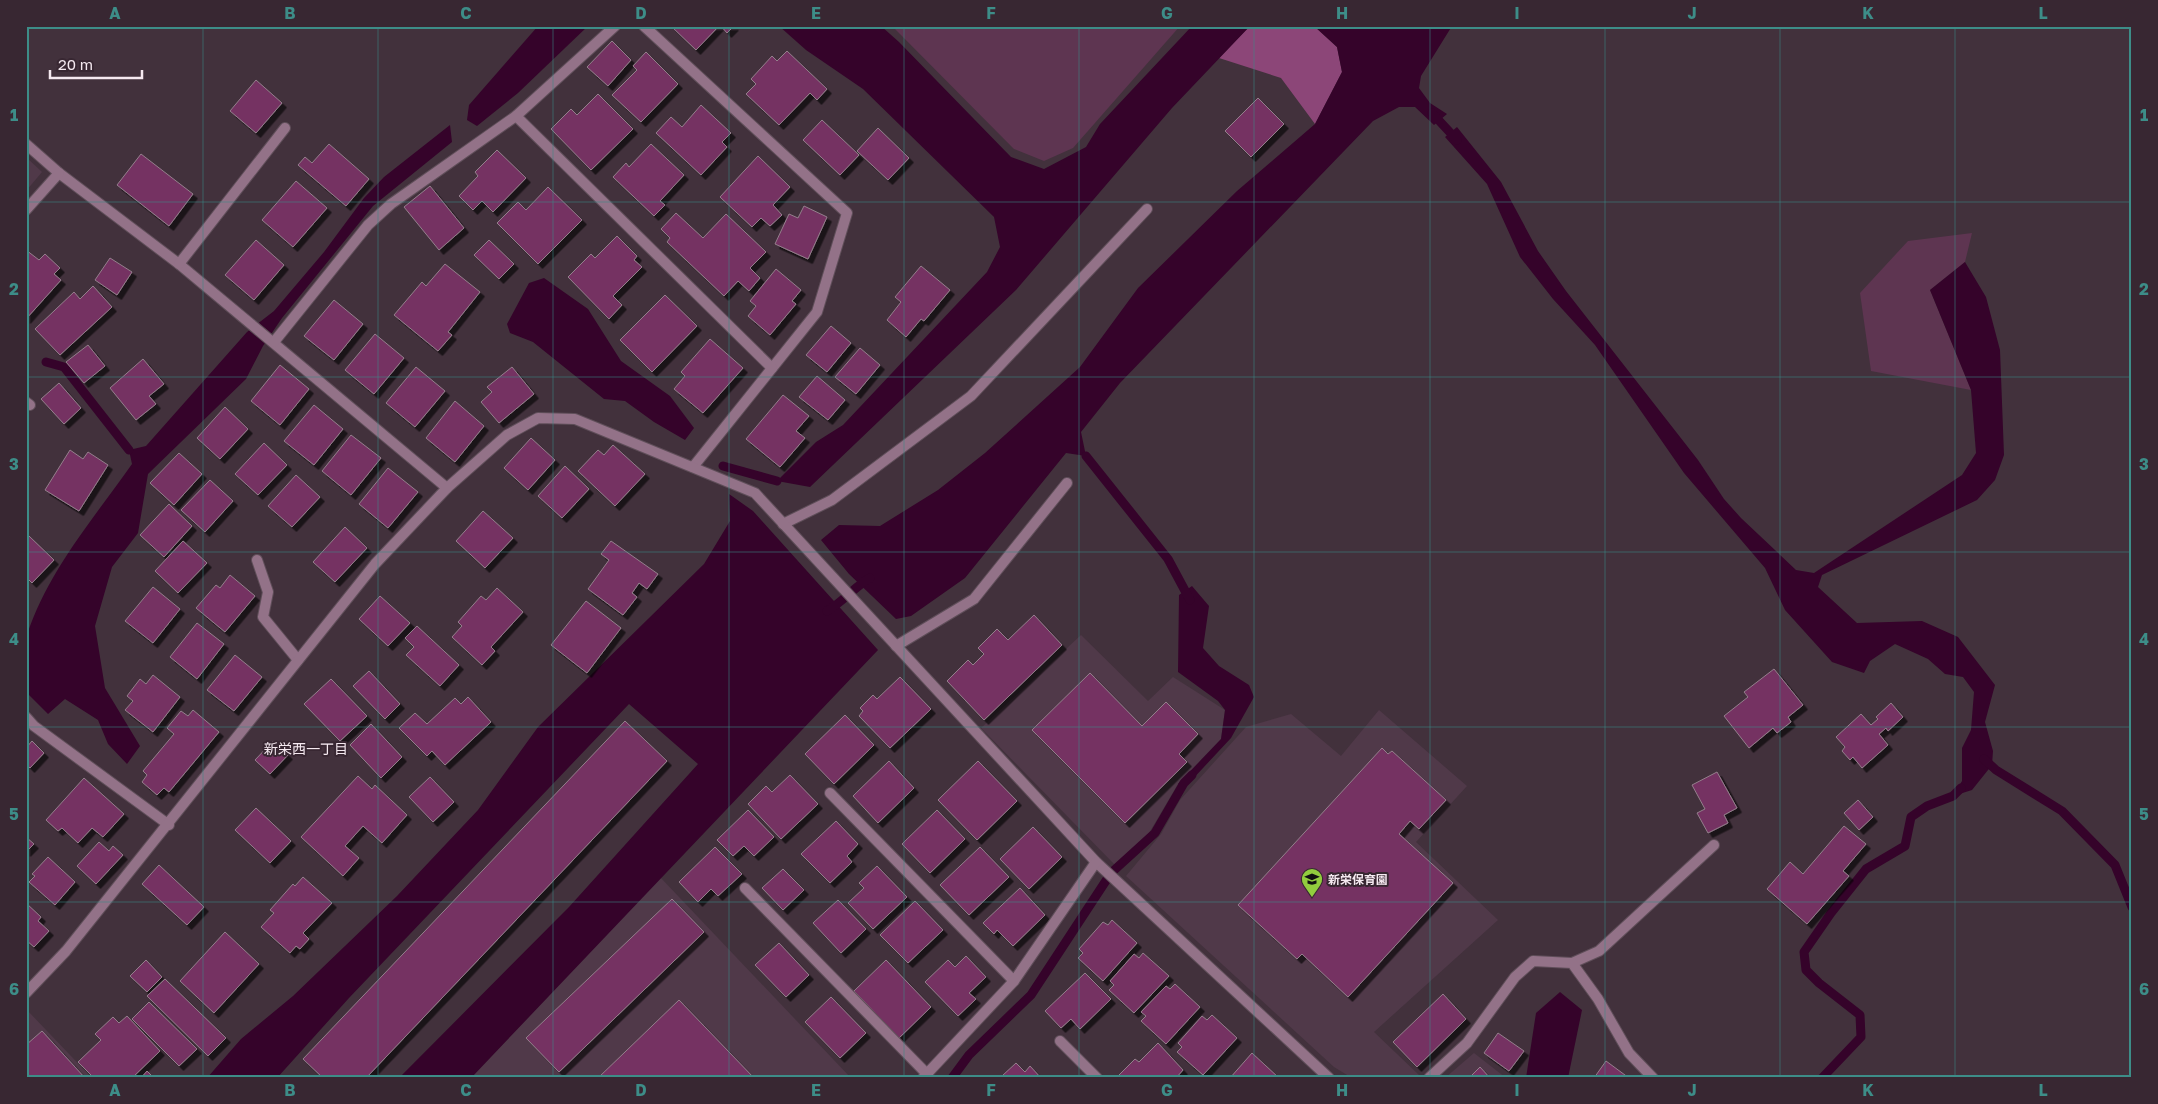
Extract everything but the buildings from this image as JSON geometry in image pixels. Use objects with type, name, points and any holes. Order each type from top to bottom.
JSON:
[{"type":"street","points":[[274,342],[374,220],[391,204],[516,116],[614,26]]},
{"type":"street","points":[[644,26],[847,213],[817,312],[693,467]]},
{"type":"street","points":[[516,116],[772,368]]},
{"type":"street","points":[[179,264],[285,128]]},
{"type":"street","points":[[26,144],[59,173],[179,264],[247,319],[446,488]]},
{"type":"street","points":[[26,210],[59,173]]},
{"type":"street","points":[[783,524],[832,500],[971,396],[1147,209]]},
{"type":"street","points":[[26,993],[66,951],[169,825],[375,564],[446,488],[507,435],[538,418],[575,419],[755,493],[1096,862],[1329,1078]]},
{"type":"street","points":[[896,646],[974,599],[1067,483]]},
{"type":"street","points":[[257,560],[268,592],[263,617],[298,660]]},
{"type":"street","points":[[26,717],[34,726],[169,825]]},
{"type":"street","points":[[830,793],[1014,981]]},
{"type":"street","points":[[1429,1078],[1467,1043],[1515,977],[1533,961],[1572,963],[1599,950],[1714,845]]},
{"type":"street","points":[[745,888],[924,1075],[1014,981],[1096,862]]},
{"type":"street","points":[[1572,963],[1598,999],[1629,1052],[1653,1078]]},
{"type":"street","points":[[1060,1041],[1097,1078]]},
{"type":"shaded area","points":[[538,26],[588,26],[518,93],[477,126],[467,120],[469,105]]},
{"type":"shaded area","points":[[779,26],[881,26],[899,42],[1011,157],[1044,169],[1086,147],[1100,124],[1192,26],[1250,26],[1172,108],[1016,290],[810,487],[777,481],[816,442],[843,425],[987,272],[1000,247],[994,217],[863,89],[806,50]]},
{"type":"shaded area","points":[[892,26],[1180,26],[1073,148],[1044,161],[1014,149]]},
{"type":"shaded area","points":[[1250,26],[1314,26],[1337,47],[1342,72],[1315,124],[1281,78],[1219,58]]},
{"type":"shaded area","points":[[1314,26],[1452,26],[1421,76],[1419,88],[1430,103],[1447,114],[1434,125],[1415,107],[1399,107],[1373,121],[1120,383],[1081,432],[1086,456],[1066,453],[965,578],[911,616],[896,619],[849,574],[821,540],[839,525],[880,526],[938,490],[985,453],[1080,367],[1138,288],[1237,191],[1315,124],[1342,72],[1337,47]]},
{"type":"shaded area","points":[[450,125],[452,142],[373,206],[282,318],[263,346],[246,379],[148,474],[138,533],[112,567],[95,626],[105,688],[140,746],[127,764],[108,744],[98,720],[65,699],[48,714],[26,692],[25,655],[27,635],[47,589],[73,546],[132,464],[129,450],[146,446],[247,332],[274,311],[324,252],[364,198],[384,177]]},
{"type":"shaded area","points":[[1457,127],[1501,182],[1538,251],[1566,291],[1698,460],[1724,499],[1741,518],[1796,570],[1814,573],[1962,475],[1976,453],[1971,390],[1930,290],[1965,262],[1986,297],[2000,350],[2004,455],[1995,480],[1977,500],[1822,575],[1818,587],[1857,623],[1922,621],[1958,637],[1995,685],[1985,722],[1993,751],[1992,765],[1972,790],[1953,796],[1962,781],[1962,748],[1971,730],[1974,692],[1963,677],[1945,674],[1928,659],[1895,644],[1870,661],[1864,673],[1832,662],[1785,610],[1765,568],[1684,473],[1595,345],[1553,299],[1520,257],[1487,184],[1445,137]]},
{"type":"shaded area","points":[[26,157],[42,172],[26,191]]},
{"type":"shaded area","points":[[1972,233],[1965,262],[1930,290],[1971,390],[1871,371],[1860,293],[1908,241]]},
{"type":"shaded area","points":[[544,278],[588,309],[621,361],[670,396],[694,428],[685,440],[654,422],[625,401],[604,399],[533,342],[510,333],[507,324],[529,283]]},
{"type":"shaded area","points":[[729,494],[753,511],[878,650],[471,1078],[399,1078],[569,907],[698,764],[629,704],[349,998],[277,1078],[207,1078],[241,1039],[293,996],[397,896],[478,810],[538,727],[704,564],[730,521]]},
{"type":"shaded area","points":[[1192,586],[1209,606],[1203,648],[1219,666],[1249,685],[1254,697],[1231,738],[1190,782],[1178,784],[1221,739],[1225,710],[1218,701],[1178,672],[1179,595]]},
{"type":"shaded area","points":[[1081,635],[1148,701],[1173,677],[1225,710],[1221,739],[1178,784],[1149,833],[1115,865],[981,728]]},
{"type":"shaded area","name":"新栄保育園","points":[[1379,710],[1467,786],[1416,842],[1498,920],[1374,1032],[1419,1075],[1416,1078],[1352,1078],[1334,1067],[1126,876],[1161,834],[1180,800],[1246,727],[1291,714],[1341,756]]},
{"type":"shaded area","points":[[660,877],[851,1078],[471,1078]]},
{"type":"shaded area","points":[[1560,992],[1582,1010],[1568,1078],[1526,1078],[1536,1013]]},
{"type":"shaded area","points":[[26,1009],[92,1078],[26,1078]]},
{"type":"shaded area","points":[[1474,1053],[1506,1078],[1445,1078]]},
{"type":"waterway","points":[[1432,113],[1457,140]]},
{"type":"waterway","points":[[46,362],[64,367],[129,450]]},
{"type":"waterway","points":[[1086,456],[1168,559],[1190,600]]},
{"type":"waterway","points":[[723,466],[777,481]]},
{"type":"waterway","points":[[827,611],[870,578]]},
{"type":"waterway","points":[[1984,759],[1996,770],[2062,811],[2115,865],[2132,907]]},
{"type":"waterway","points":[[952,1078],[969,1055],[1031,995],[1111,873],[1155,833],[1184,783],[1192,775]]},
{"type":"waterway","points":[[1822,1078],[1861,1037],[1860,1015],[1819,983],[1806,970],[1804,952],[1831,913],[1866,869],[1905,846],[1911,817],[1927,806],[1953,796],[1961,788]]},
{"type":"place","name":"新栄保育園","points":[[1312,898]]},
{"type":"district","name":"新栄西一丁目","points":[[306,748]]}]
